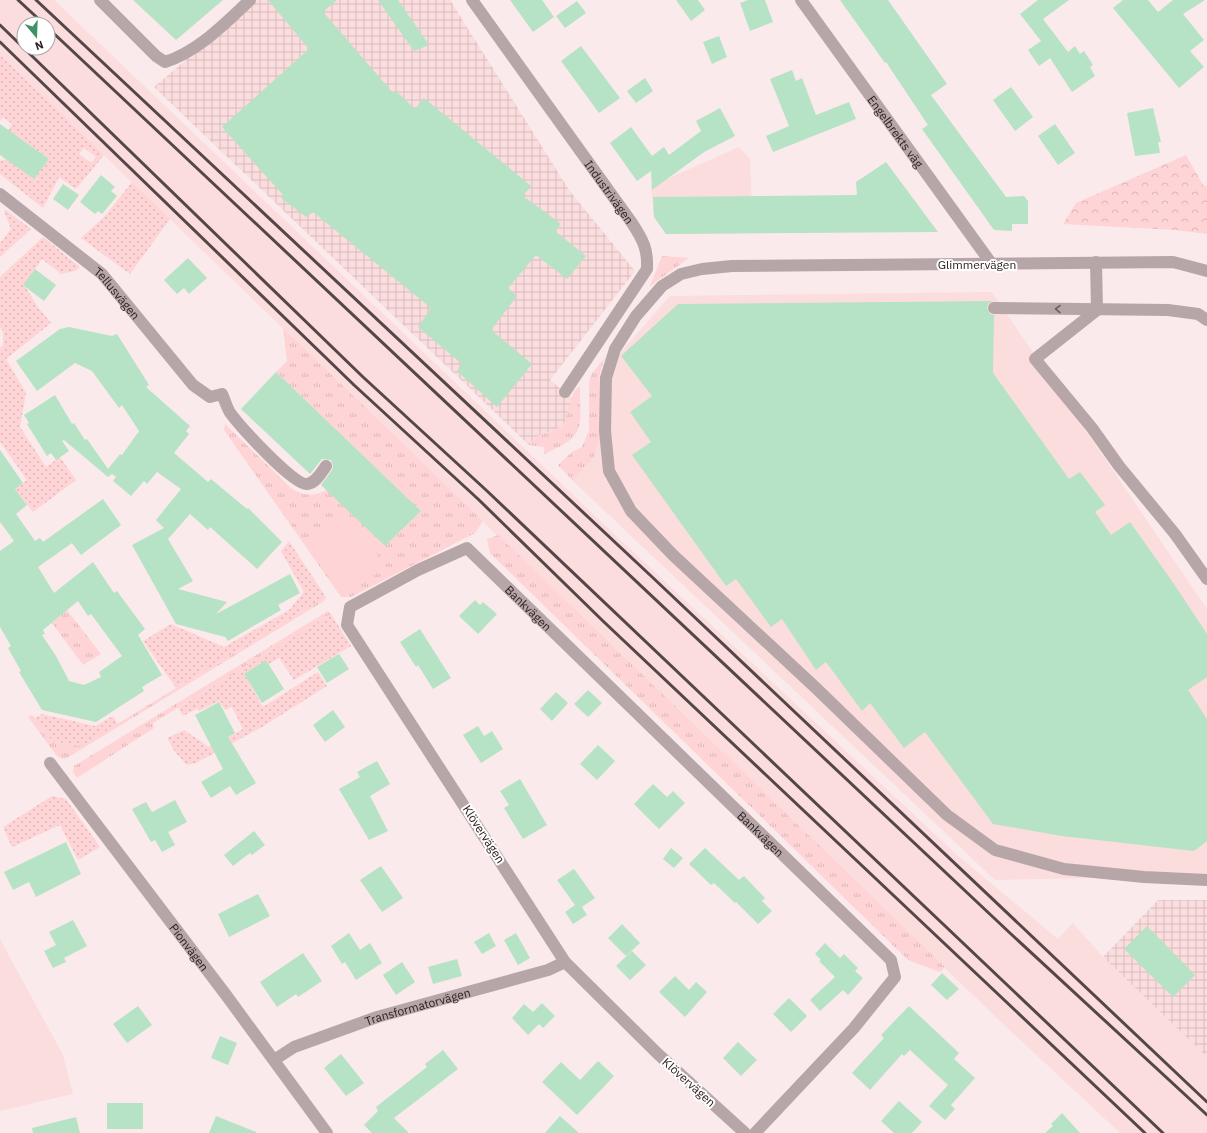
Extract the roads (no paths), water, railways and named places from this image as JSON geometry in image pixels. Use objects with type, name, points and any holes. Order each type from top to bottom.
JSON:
[{"type":"street","points":[[100,0],[152,52],[165,62],[180,57],[208,37],[250,0]]},
{"type":"street","name":"Industrivägen","points":[[472,0],[641,236],[648,254],[647,269],[565,392]]},
{"type":"street","name":"Engelbrekts väg","points":[[801,0],[991,263]]},
{"type":"street","name":"Tellusvägen","points":[[0,194],[102,274],[194,385],[210,397],[222,394],[230,413],[266,453],[294,480],[300,484],[312,483],[326,466]]},
{"type":"street","points":[[1096,262],[1097,310]]},
{"type":"street","name":"Glimmervägen","points":[[1207,271],[1173,262],[1096,262],[746,265],[702,269],[681,274],[662,286],[640,311],[615,349],[606,378],[605,431],[609,472],[631,511],[673,555],[817,689],[947,815],[995,850],[1064,870],[1144,877],[1207,880]]},
{"type":"street","points":[[994,308],[1168,310],[1198,314],[1207,320]]},
{"type":"street","points":[[1097,310],[1035,359],[1092,428],[1119,466],[1146,500],[1176,534],[1207,579]]},
{"type":"street","name":"Klövervägen","points":[[467,548],[418,570],[350,608],[347,625],[565,962],[658,1054],[745,1133]]},
{"type":"street","name":"Bankvägen","points":[[467,548],[891,960],[895,977],[854,1028],[755,1133]]},
{"type":"street","name":"Pionvägen","points":[[50,763],[274,1060],[327,1133]]},
{"type":"street","name":"Transformatorvägen","points":[[274,1060],[294,1048],[378,1017],[548,970],[565,962]]},
{"type":"railway","points":[[18,0],[35,16]]},
{"type":"railway","points":[[36,0],[650,575],[1207,1102]]},
{"type":"railway","points":[[0,25],[363,377],[486,490],[1163,1133]]},
{"type":"railway","points":[[56,36],[1011,934],[1207,1115]]},
{"type":"railway","points":[[0,42],[354,385],[478,499],[604,622],[1145,1133]]}]
